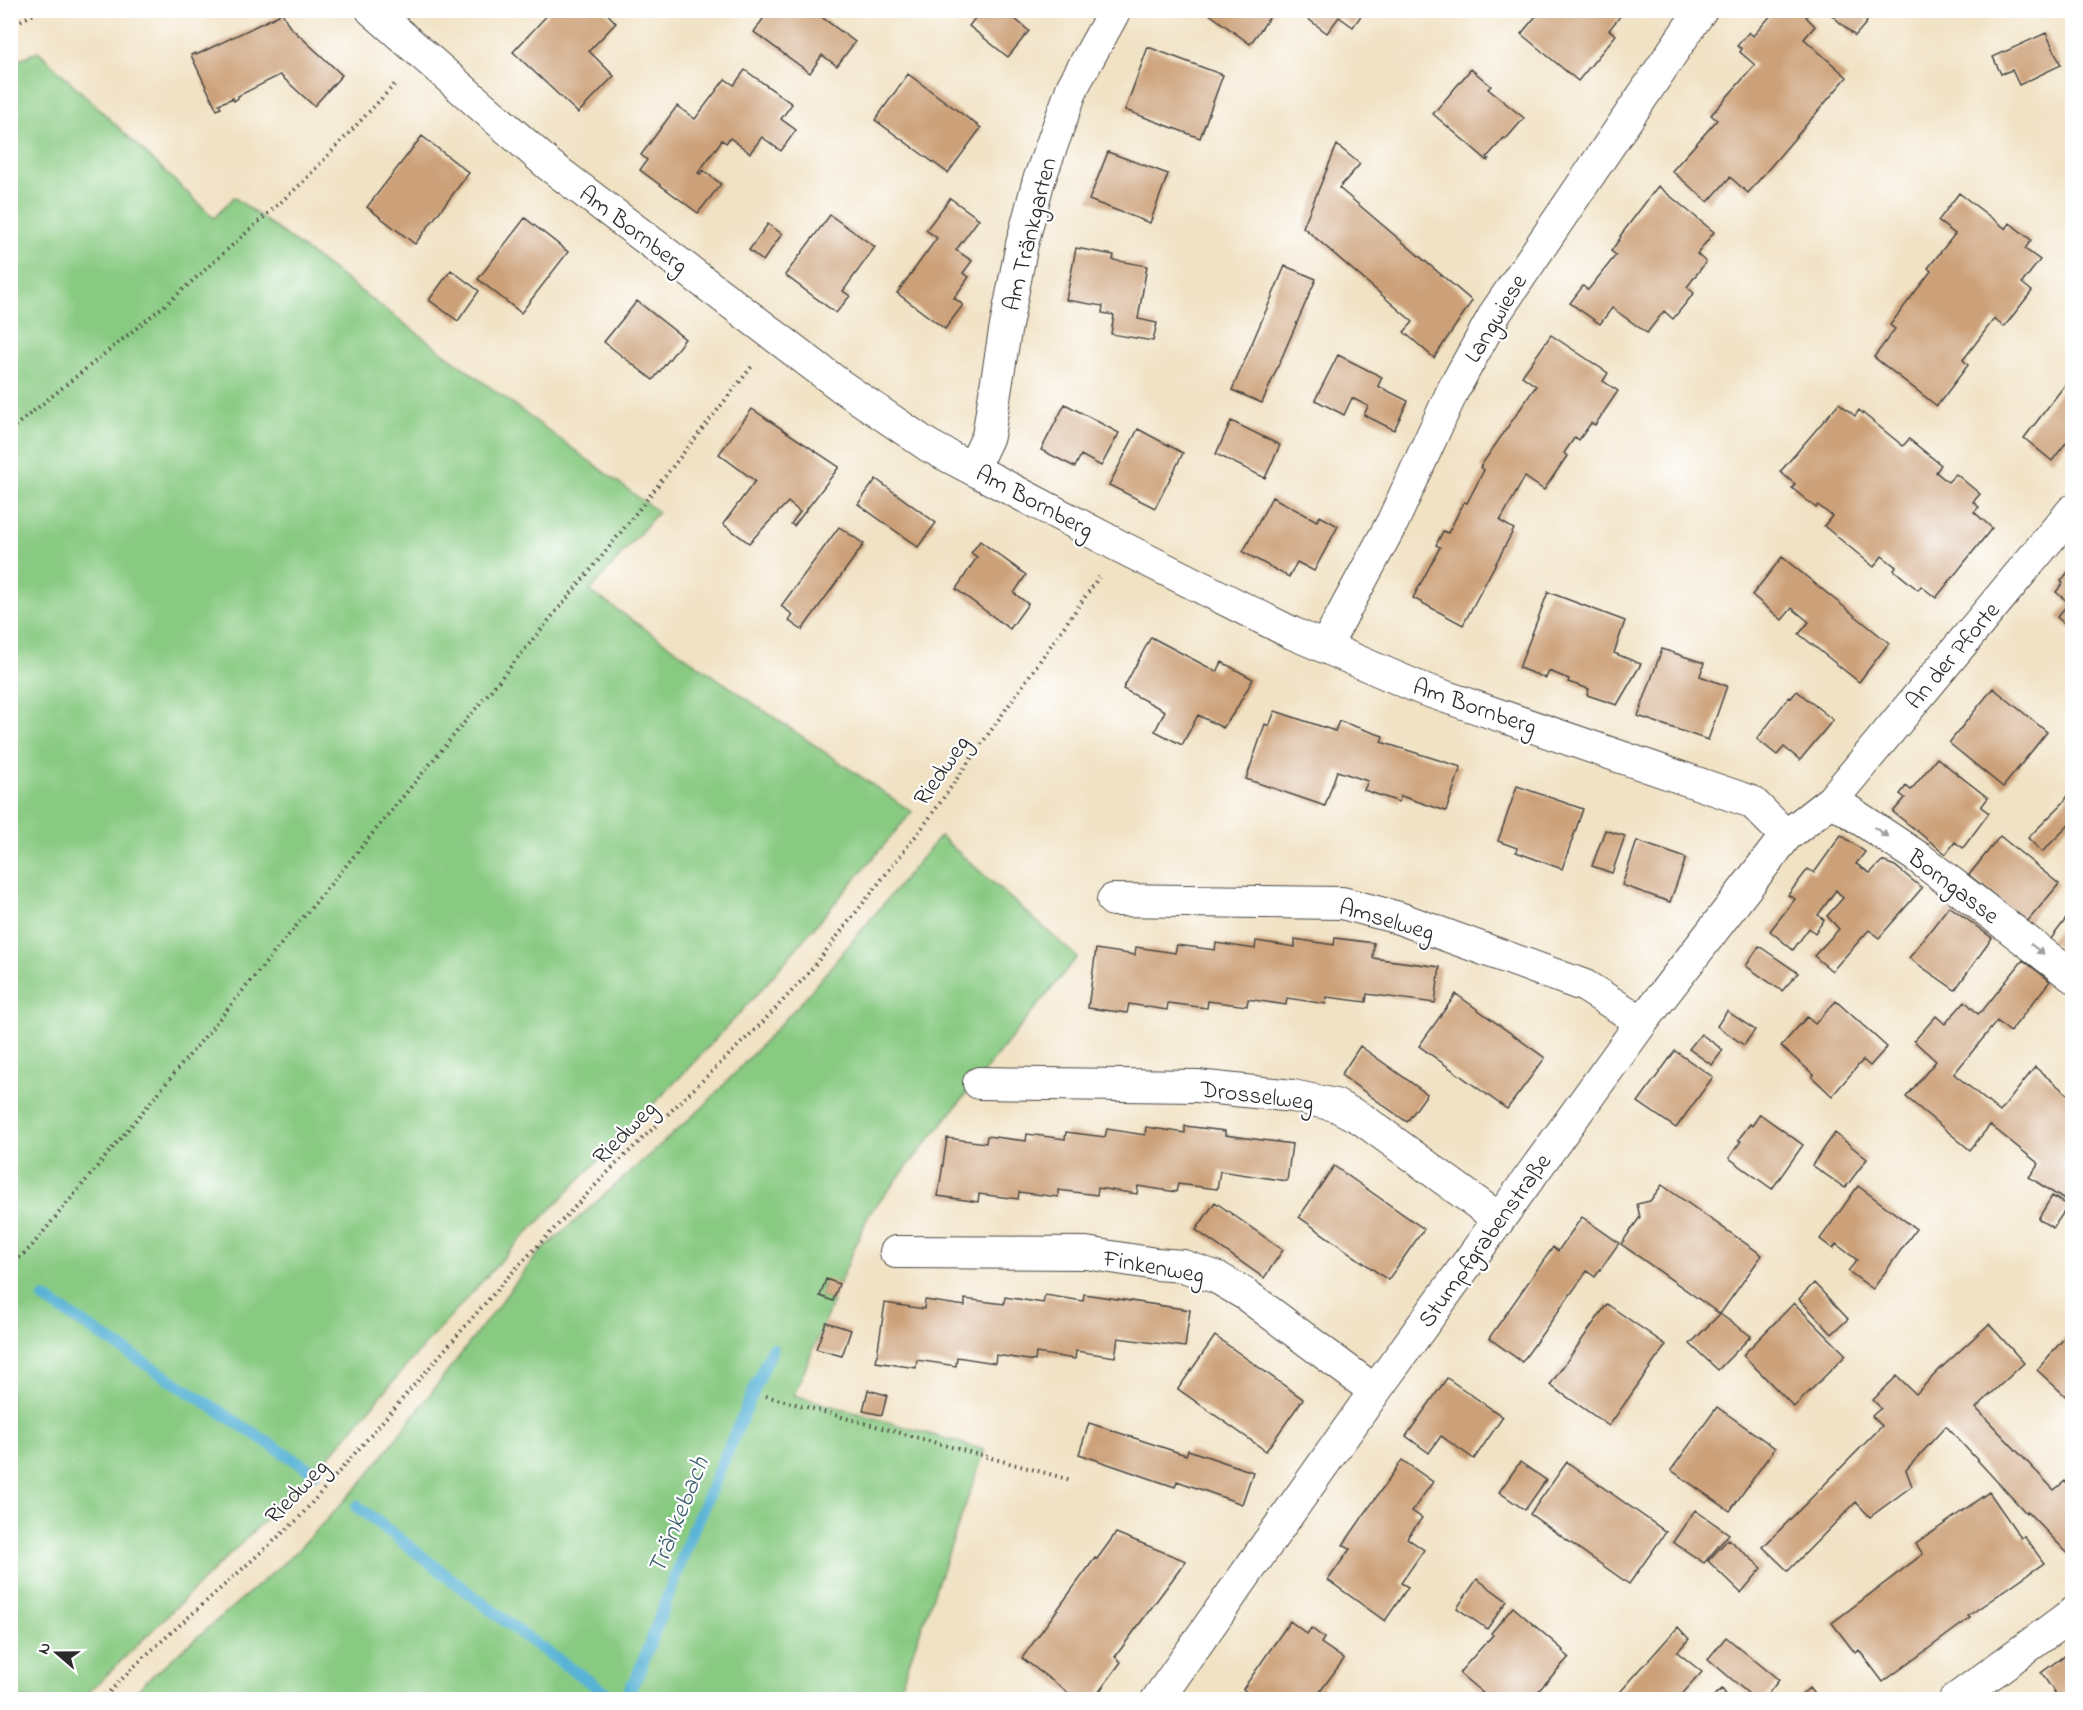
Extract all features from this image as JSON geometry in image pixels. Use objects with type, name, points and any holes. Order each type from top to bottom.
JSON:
[{"type":"street","name":"Am Bornberg","points":[[372,10],[549,165],[841,386],[929,446],[1120,547],[1292,633],[1420,688],[1752,802],[1786,836]]},
{"type":"street","name":"Am Tränkgarten","points":[[973,468],[988,435],[1007,320],[1038,183],[1073,86],[1115,10]]},
{"type":"street","name":"Langwiese","points":[[1326,647],[1393,521],[1453,390],[1496,312],[1701,10]]},
{"type":"street","name":"An der Pforte","points":[[1832,800],[2073,511]]},
{"type":"street","name":"Stumpfgrabenstraße","points":[[1157,1700],[1375,1391],[1642,1022],[1786,836],[1832,800]]},
{"type":"street","name":"Borngasse","points":[[1832,800],[1918,858],[2073,976]]},
{"type":"street","name":"Amselweg","points":[[1113,900],[1342,903],[1399,918],[1585,986],[1642,1022]]},
{"type":"street","name":"Drosselweg","points":[[979,1083],[1197,1086],[1293,1096],[1335,1105],[1362,1119],[1499,1219]]},
{"type":"street","name":"Finkenweg","points":[[896,1252],[1086,1253],[1183,1266],[1218,1278],[1245,1294],[1375,1391]]},
{"type":"street","points":[[1955,1700],[2073,1614]]},
{"type":"path","points":[[10,26],[42,10]]},
{"type":"path","points":[[10,430],[170,302],[301,184],[423,56]]},
{"type":"path","points":[[10,1266],[30,1248],[606,551],[776,336]]},
{"type":"path","name":"Riedweg","points":[[101,1700],[143,1658],[297,1520],[508,1277],[611,1169],[762,1023],[807,975],[925,824],[1120,547]]},
{"type":"path","points":[[766,1396],[1071,1480]]},
{"type":"green space","points":[[38,51],[214,218],[234,197],[658,512],[590,591],[912,812],[760,991],[681,1076],[507,1254],[420,1350],[326,1460],[81,1700],[10,1699],[10,64]]},
{"type":"green space","points":[[940,836],[1077,957],[869,1214],[839,1284],[825,1280],[820,1296],[833,1301],[794,1395],[985,1450],[897,1696],[904,1699],[129,1700],[145,1682],[294,1554],[365,1479],[537,1255],[705,1105],[803,1000]]},
{"type":"building","points":[[552,10],[604,10],[616,23],[589,51],[614,76],[578,113],[513,52]]},
{"type":"building","points":[[769,10],[823,10],[826,13],[823,18],[855,42],[837,66],[822,55],[810,73],[754,32]]},
{"type":"building","points":[[981,10],[1005,10],[1029,31],[1008,57],[969,26]]},
{"type":"building","points":[[1204,10],[1275,10],[1250,44]]},
{"type":"building","points":[[1296,10],[1365,10],[1353,27],[1339,17],[1327,33]]},
{"type":"building","points":[[1541,10],[1625,10],[1609,30],[1616,35],[1578,81],[1521,34]]},
{"type":"building","points":[[1772,10],[1812,10],[1806,17],[1815,26],[1804,39],[1847,77],[1748,193],[1730,177],[1708,202],[1672,171],[1717,120],[1711,115],[1755,65],[1740,52],[1742,49],[1737,46],[1749,32],[1753,36],[1774,12]]},
{"type":"building","points":[[1826,10],[1873,10],[1865,20],[1867,22],[1855,36]]},
{"type":"building","points":[[282,12],[289,26],[342,75],[314,106],[280,75],[238,96],[234,101],[233,98],[219,104],[221,108],[217,110],[191,55],[195,53],[196,55]]},
{"type":"building","points":[[2046,33],[2061,65],[2019,85],[2012,70],[2001,74],[1993,57]]},
{"type":"building","points":[[1148,47],[1223,75],[1200,138],[1125,110]]},
{"type":"building","points":[[1471,69],[1491,86],[1488,89],[1524,118],[1487,157],[1488,161],[1433,114]]},
{"type":"building","points":[[745,70],[792,104],[781,119],[796,130],[781,151],[762,137],[750,153],[730,138],[726,143],[722,140],[698,173],[700,174],[703,170],[721,184],[698,213],[640,170],[647,160],[641,155],[677,106],[695,119],[725,79],[734,85]]},
{"type":"building","points":[[908,74],[981,128],[948,173],[875,120]]},
{"type":"building","points":[[422,136],[469,173],[415,244],[367,207]]},
{"type":"building","points":[[1337,145],[1360,164],[1339,188],[1472,301],[1434,358],[1404,332],[1413,322],[1303,227]]},
{"type":"building","points":[[1108,152],[1168,174],[1150,223],[1089,200]]},
{"type":"building","points":[[1658,186],[1714,232],[1697,254],[1706,262],[1687,287],[1694,293],[1673,319],[1664,311],[1647,333],[1612,308],[1600,324],[1570,303],[1583,286],[1588,290],[1616,255],[1611,251],[1620,236]]},
{"type":"building","points":[[1959,193],[2006,229],[2010,223],[2031,240],[2025,249],[2040,260],[2022,283],[2032,291],[2004,327],[1994,319],[1963,360],[1968,365],[1937,406],[1874,357],[1895,329],[1890,325],[1931,271],[1928,268],[1955,234],[1938,221]]},
{"type":"building","points":[[950,198],[979,219],[956,250],[972,261],[963,273],[969,277],[954,298],[963,305],[945,329],[897,293],[937,238],[926,230]]},
{"type":"building","points":[[830,215],[875,247],[843,291],[850,296],[836,313],[785,275]]},
{"type":"building","points":[[525,218],[568,252],[521,313],[478,279]]},
{"type":"building","points":[[768,224],[782,234],[763,261],[749,250]]},
{"type":"building","points":[[1076,248],[1114,255],[1113,260],[1147,266],[1138,319],[1157,323],[1153,341],[1111,334],[1114,315],[1102,313],[1103,306],[1066,300]]},
{"type":"building","points":[[1285,266],[1316,279],[1262,403],[1232,390]]},
{"type":"building","points":[[451,270],[479,291],[458,321],[429,300]]},
{"type":"building","points":[[637,301],[685,339],[653,380],[604,342]]},
{"type":"building","points":[[1551,335],[1608,373],[1603,381],[1618,391],[1595,425],[1591,423],[1579,440],[1575,437],[1564,453],[1567,456],[1544,490],[1525,477],[1500,521],[1514,529],[1463,625],[1413,598],[1440,547],[1436,545],[1443,531],[1448,533],[1484,470],[1480,467],[1536,386],[1522,376]]},
{"type":"building","points":[[1338,355],[1382,377],[1378,386],[1408,401],[1394,430],[1364,415],[1368,406],[1352,398],[1344,415],[1315,400]]},
{"type":"building","points":[[2072,376],[2072,435],[2052,461],[2024,438]]},
{"type":"building","points":[[1839,403],[1855,416],[1859,410],[1903,446],[1909,439],[1941,465],[1936,472],[1948,482],[1956,474],[1980,494],[1973,502],[1979,507],[1974,512],[1992,528],[1936,598],[1921,586],[1918,590],[1894,570],[1896,567],[1882,556],[1874,567],[1824,526],[1832,516],[1818,505],[1816,508],[1792,488],[1795,484],[1780,472]]},
{"type":"building","points":[[1065,404],[1119,433],[1101,466],[1081,455],[1075,467],[1041,450]]},
{"type":"building","points":[[752,409],[839,467],[794,526],[791,524],[800,512],[788,502],[749,543],[723,524],[755,481],[719,454]]},
{"type":"building","points":[[1231,421],[1280,445],[1265,478],[1216,454]]},
{"type":"building","points":[[1138,429],[1183,453],[1155,508],[1109,485]]},
{"type":"building","points":[[876,479],[936,523],[918,547],[858,504]]},
{"type":"building","points":[[1272,497],[1317,521],[1320,516],[1338,526],[1314,571],[1297,562],[1289,577],[1243,552]]},
{"type":"building","points":[[839,527],[864,544],[802,630],[789,621],[793,615],[781,606]]},
{"type":"building","points":[[980,541],[1026,575],[1014,593],[1028,604],[1010,629],[956,589],[977,557],[971,553]]},
{"type":"building","points":[[1782,557],[1889,643],[1859,682],[1799,634],[1809,622],[1792,608],[1782,620],[1752,595]]},
{"type":"building","points":[[2072,567],[2072,630],[2057,617],[2069,603],[2056,592]]},
{"type":"building","points":[[1548,592],[1625,621],[1614,653],[1641,664],[1617,705],[1587,695],[1589,689],[1568,682],[1569,679],[1549,671],[1546,678],[1519,668]]},
{"type":"building","points":[[1151,637],[1217,672],[1222,662],[1253,679],[1223,728],[1198,715],[1182,745],[1155,731],[1165,711],[1123,689]]},
{"type":"building","points":[[1662,649],[1704,663],[1700,676],[1727,686],[1708,740],[1638,716]]},
{"type":"building","points":[[1993,688],[2047,732],[2003,787],[1949,743]]},
{"type":"building","points":[[1797,691],[1833,720],[1800,760],[1784,747],[1777,755],[1757,739],[1789,697],[1791,698]]},
{"type":"building","points":[[1275,711],[1335,731],[1339,721],[1383,736],[1381,742],[1461,767],[1446,811],[1401,796],[1399,802],[1364,790],[1368,781],[1337,771],[1325,806],[1246,779],[1265,724],[1269,726]]},
{"type":"building","points":[[1937,758],[1988,798],[1981,807],[1989,813],[1963,848],[1955,842],[1946,854],[1893,812],[1905,798],[1900,794],[1906,786],[1911,790]]},
{"type":"building","points":[[1517,786],[1583,809],[1562,869],[1516,852],[1517,848],[1498,841]]},
{"type":"building","points":[[2072,790],[2072,822],[2042,852],[2028,838],[2063,803]]},
{"type":"building","points":[[1605,830],[1625,836],[1612,873],[1592,866]]},
{"type":"building","points":[[1841,835],[1865,852],[1856,864],[1870,873],[1882,861],[1895,866],[1922,888],[1879,938],[1869,930],[1832,971],[1814,956],[1839,929],[1827,916],[1843,898],[1836,890],[1818,915],[1824,920],[1815,933],[1809,928],[1793,950],[1770,931],[1795,899],[1788,895],[1808,869],[1814,873]]},
{"type":"building","points":[[2000,836],[2059,884],[2027,922],[1969,875]]},
{"type":"building","points":[[1637,841],[1686,858],[1670,902],[1622,885]]},
{"type":"building","points":[[1949,906],[1992,938],[1955,990],[1909,958]]},
{"type":"building","points":[[2072,911],[2072,957],[2050,940]]},
{"type":"building","points":[[1335,938],[1374,943],[1373,958],[1440,967],[1435,1003],[1367,994],[1366,1002],[1327,997],[1326,1004],[1287,998],[1286,1005],[1248,999],[1247,1006],[1208,1001],[1207,1008],[1168,1003],[1167,1010],[1129,1004],[1127,1013],[1088,1008],[1096,949],[1135,955],[1136,947],[1175,953],[1177,945],[1215,950],[1216,943],[1255,949],[1256,941],[1295,947],[1295,939],[1334,945]]},
{"type":"building","points":[[1759,946],[1798,973],[1782,991],[1746,966]]},
{"type":"building","points":[[2023,960],[2050,981],[2010,1032],[1997,1021],[1954,1074],[2000,1112],[2035,1067],[2072,1098],[2072,1205],[2029,1177],[2039,1164],[1990,1125],[1970,1150],[1906,1097],[1936,1061],[1914,1041],[1936,1016],[1945,1024],[1965,1001],[1978,1014]]},
{"type":"building","points":[[1456,994],[1545,1058],[1507,1109],[1419,1046]]},
{"type":"building","points":[[1836,1001],[1887,1047],[1870,1066],[1863,1060],[1832,1096],[1812,1077],[1814,1075],[1781,1046],[1807,1017],[1815,1024]]},
{"type":"building","points":[[1727,1011],[1755,1030],[1744,1045],[1717,1026]]},
{"type":"building","points":[[1701,1034],[1723,1050],[1712,1065],[1689,1049]]},
{"type":"building","points":[[1360,1046],[1427,1094],[1407,1122],[1341,1075]]},
{"type":"building","points":[[1675,1051],[1713,1077],[1676,1128],[1638,1102]]},
{"type":"building","points":[[1760,1114],[1803,1145],[1772,1189],[1729,1158],[1741,1141],[1738,1140]]},
{"type":"building","points":[[1185,1126],[1225,1131],[1225,1135],[1292,1144],[1287,1181],[1220,1171],[1217,1189],[1178,1184],[1176,1192],[1138,1186],[1137,1194],[1098,1188],[1097,1195],[1058,1190],[1058,1197],[1019,1192],[1018,1199],[979,1194],[978,1202],[938,1196],[947,1138],[986,1143],[987,1136],[1026,1141],[1027,1134],[1065,1139],[1066,1132],[1105,1137],[1107,1129],[1145,1135],[1146,1127],[1185,1133]]},
{"type":"building","points":[[1835,1133],[1867,1159],[1845,1188],[1812,1165]]},
{"type":"building","points":[[1334,1166],[1424,1229],[1388,1280],[1299,1217]]},
{"type":"building","points":[[1662,1185],[1762,1255],[1720,1314],[1621,1244],[1640,1217],[1637,1204],[1650,1201]]},
{"type":"building","points":[[1858,1186],[1916,1229],[1873,1289],[1848,1271],[1857,1260],[1836,1244],[1833,1249],[1820,1239]]},
{"type":"building","points":[[2052,1196],[2068,1206],[2053,1228],[2038,1219]]},
{"type":"building","points":[[1215,1202],[1283,1250],[1264,1278],[1196,1230]]},
{"type":"building","points":[[1582,1217],[1619,1243],[1595,1277],[1587,1271],[1522,1362],[1489,1338],[1553,1247],[1558,1251]]},
{"type":"building","points":[[826,1279],[839,1284],[833,1301],[820,1296]]},
{"type":"building","points":[[1814,1283],[1848,1319],[1832,1334],[1799,1299]]},
{"type":"building","points":[[1084,1294],[1190,1310],[1185,1347],[1118,1338],[1115,1357],[1076,1351],[1075,1359],[1036,1353],[1035,1361],[996,1355],[995,1363],[957,1357],[956,1366],[917,1360],[916,1368],[876,1362],[885,1303],[924,1309],[925,1300],[965,1306],[965,1299],[1004,1304],[1005,1297],[1043,1303],[1045,1295],[1083,1301]]},
{"type":"building","points":[[1794,1303],[1846,1355],[1794,1407],[1743,1355]]},
{"type":"building","points":[[1607,1304],[1666,1345],[1609,1426],[1550,1385]]},
{"type":"building","points":[[1720,1314],[1751,1336],[1718,1370],[1690,1344]]},
{"type":"building","points":[[826,1322],[851,1330],[842,1356],[816,1349]]},
{"type":"building","points":[[1989,1324],[2024,1363],[1976,1408],[2054,1490],[2065,1481],[2072,1490],[2072,1558],[2027,1511],[2026,1513],[1946,1426],[1906,1470],[1912,1486],[1870,1517],[1856,1502],[1788,1571],[1763,1547],[1882,1426],[1872,1416],[1881,1408],[1873,1400],[1897,1376],[1916,1394]]},
{"type":"building","points":[[2072,1329],[2072,1402],[2037,1370]]},
{"type":"building","points":[[1215,1336],[1303,1399],[1266,1451],[1178,1389]]},
{"type":"building","points":[[1447,1378],[1503,1417],[1474,1459],[1441,1436],[1429,1453],[1406,1436]]},
{"type":"building","points":[[868,1390],[887,1395],[882,1415],[863,1411]]},
{"type":"building","points":[[1717,1407],[1775,1448],[1730,1511],[1671,1470]]},
{"type":"building","points":[[1089,1423],[1186,1455],[1188,1450],[1253,1472],[1242,1504],[1177,1481],[1175,1487],[1079,1454]]},
{"type":"building","points":[[1402,1460],[1433,1482],[1412,1511],[1422,1518],[1407,1538],[1424,1550],[1401,1583],[1408,1587],[1385,1621],[1328,1580],[1350,1549],[1343,1545]]},
{"type":"building","points":[[1520,1462],[1546,1480],[1525,1510],[1499,1492]]},
{"type":"building","points":[[1567,1462],[1666,1532],[1629,1584],[1530,1514]]},
{"type":"building","points":[[1989,1492],[2021,1538],[2024,1536],[2044,1563],[1968,1616],[1970,1618],[1883,1682],[1859,1650],[1855,1653],[1832,1623],[1923,1554],[1916,1544]]},
{"type":"building","points":[[1695,1510],[1729,1534],[1704,1563],[1673,1542]]},
{"type":"building","points":[[1116,1533],[1186,1561],[1115,1657],[1121,1662],[1093,1700],[1078,1700],[1022,1658]]},
{"type":"building","points":[[1728,1539],[1762,1568],[1741,1593],[1708,1561]]},
{"type":"building","points":[[1477,1579],[1507,1601],[1487,1629],[1457,1608]]},
{"type":"building","points":[[1513,1607],[1569,1657],[1532,1698],[1527,1694],[1522,1700],[1491,1700],[1459,1673],[1493,1635],[1491,1633]]},
{"type":"building","points":[[1290,1621],[1307,1634],[1311,1628],[1324,1638],[1321,1643],[1344,1659],[1316,1697],[1320,1700],[1258,1700],[1243,1689]]},
{"type":"building","points":[[1678,1627],[1689,1639],[1677,1652],[1702,1672],[1677,1700],[1613,1700]]},
{"type":"building","points":[[1726,1637],[1779,1680],[1763,1700],[1756,1700],[1708,1659]]},
{"type":"building","points":[[2072,1650],[2072,1700],[2060,1700],[2041,1673]]},
{"type":"building","points":[[1809,1688],[1819,1700],[1796,1700]]},
{"type":"building","points":[[1722,1689],[1730,1700],[1709,1700]]},
{"type":"waterway","points":[[44,1298],[315,1473]]},
{"type":"waterway","name":"Tränkebach","points":[[624,1700],[639,1672],[693,1530],[772,1349]]},
{"type":"waterway","points":[[357,1506],[531,1641],[616,1700]]}]
